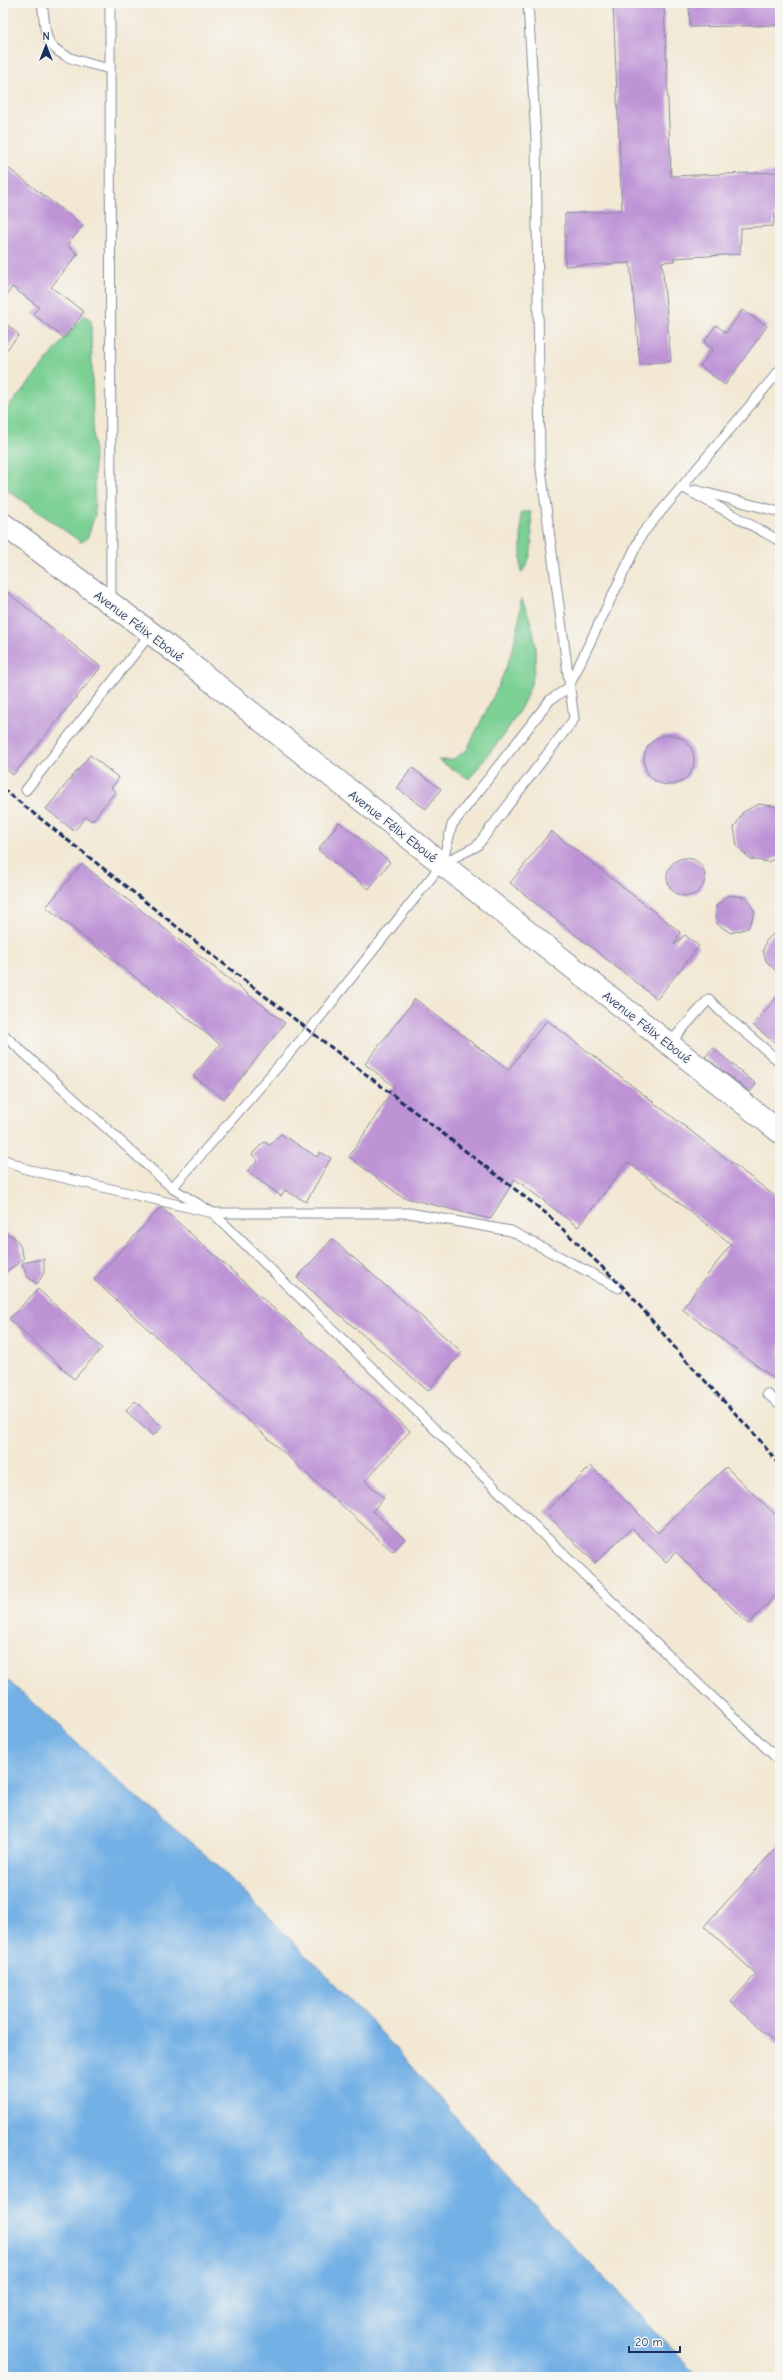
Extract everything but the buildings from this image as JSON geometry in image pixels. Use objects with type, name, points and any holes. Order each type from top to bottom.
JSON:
[{"type":"street","name":"Avenue Félix Eboué","points":[[3,524],[151,633],[780,1132]]},
{"type":"lane","points":[[42,3],[48,38],[52,47],[61,53],[109,69]]},
{"type":"lane","points":[[110,3],[111,604]]},
{"type":"lane","points":[[172,1188],[309,1030],[442,864],[477,846],[574,719],[568,688],[540,462],[536,139],[528,3]]},
{"type":"lane","points":[[442,864],[452,825],[550,700],[568,688],[642,534],[780,370]]},
{"type":"lane","points":[[682,487],[780,512]]},
{"type":"lane","points":[[682,487],[780,541]]},
{"type":"lane","points":[[26,790],[151,633]]},
{"type":"lane","points":[[669,1044],[709,999],[719,1010],[780,1062]]},
{"type":"lane","points":[[3,1034],[172,1188],[212,1213],[632,1621],[780,1761]]},
{"type":"lane","points":[[3,1159],[26,1169],[212,1213],[409,1213],[511,1231],[619,1288]]},
{"type":"lane","points":[[767,1394],[780,1404]]},
{"type":"green space","points":[[84,315],[91,320],[95,515],[87,539],[81,542],[3,487],[3,414]]},
{"type":"green space","points":[[521,512],[531,512],[532,544],[529,559],[521,573]]},
{"type":"green space","points":[[521,598],[532,626],[535,651],[533,674],[526,696],[516,717],[469,779],[438,760],[452,760],[467,750],[510,658],[519,619]]},
{"type":"water","points":[[3,1676],[123,1785],[216,1864],[373,2023],[523,2194],[699,2377],[3,2377]]},
{"type":"railway","points":[[3,789],[253,987],[547,1214],[628,1292],[682,1356],[758,1438],[780,1466]]}]
